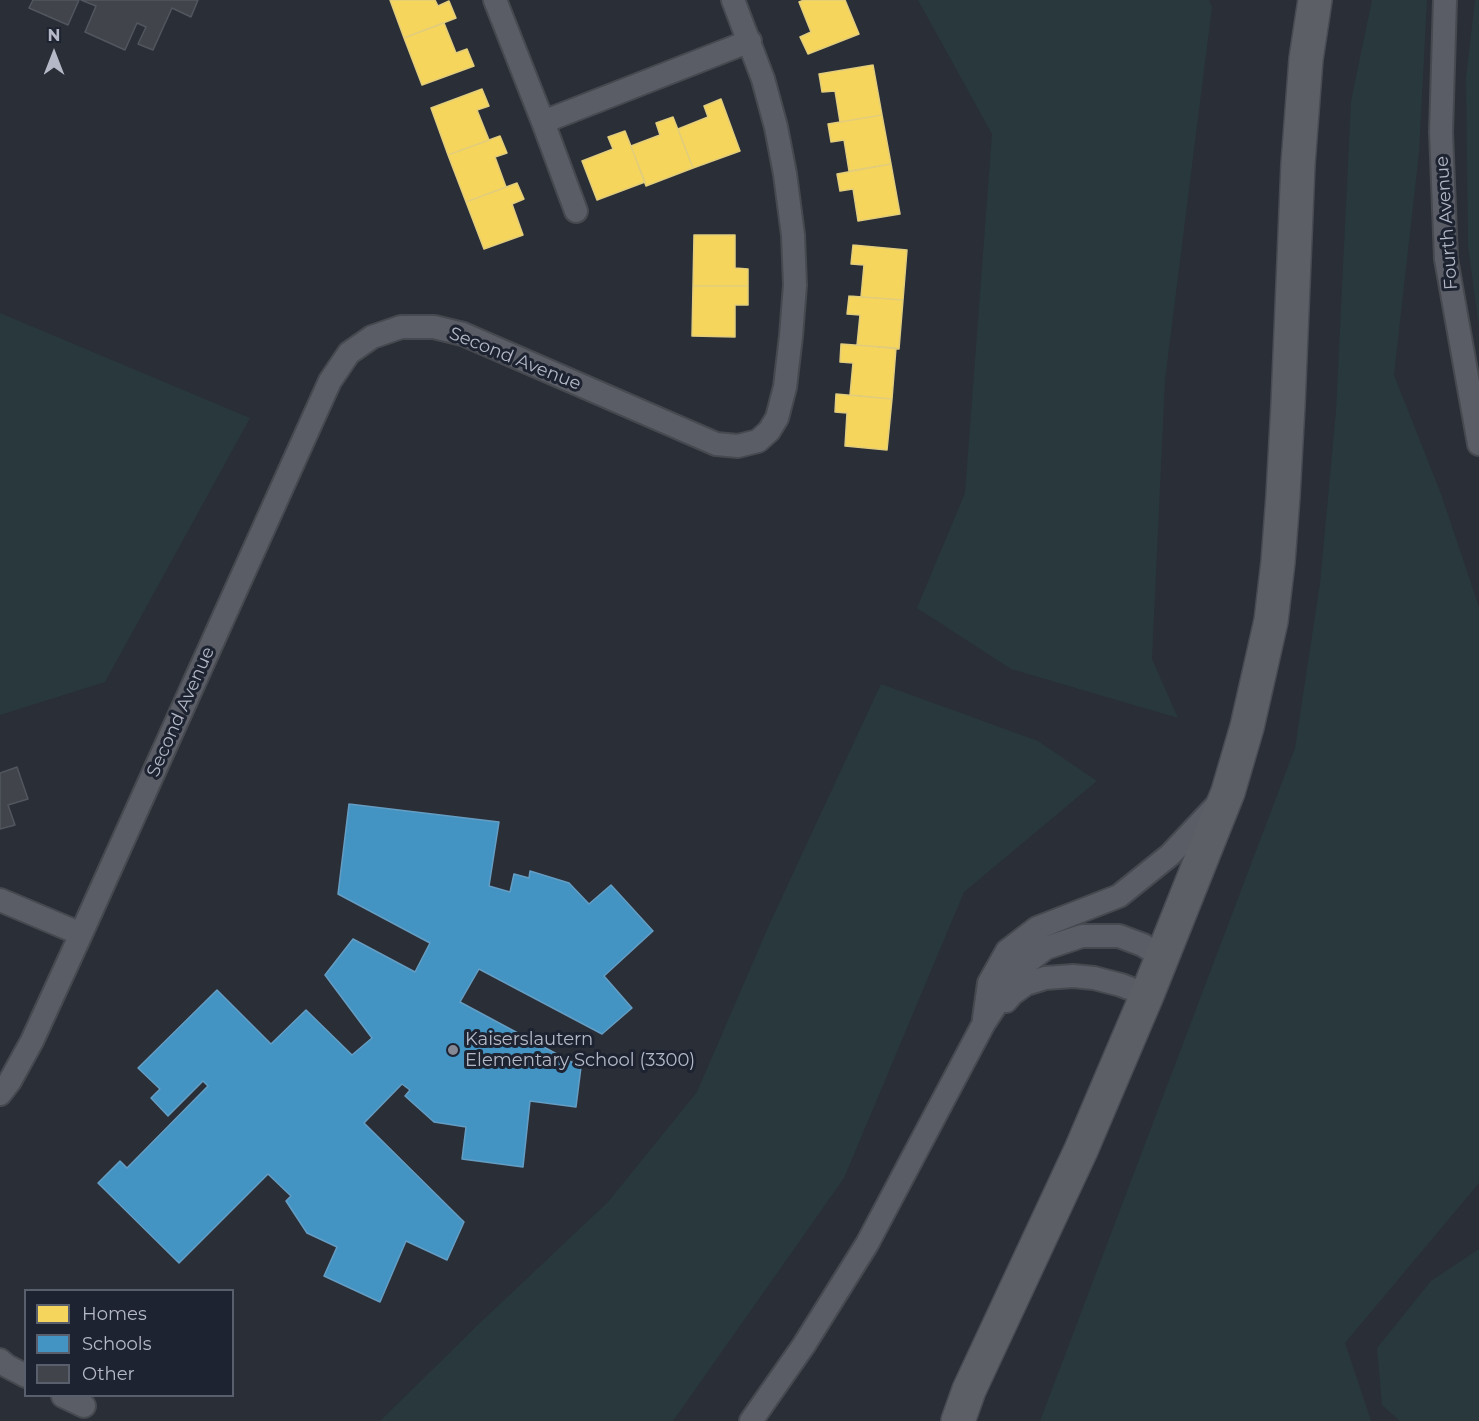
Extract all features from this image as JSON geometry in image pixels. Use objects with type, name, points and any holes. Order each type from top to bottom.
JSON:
[{"type":"main road","points":[[958,1421],[974,1381],[1081,1150],[1163,958],[1228,792],[1247,728],[1271,621],[1278,562],[1284,485],[1298,164],[1306,59],[1316,0]]},
{"type":"street","points":[[495,0],[576,211]]},
{"type":"street","name":"Second Avenue","points":[[0,1094],[10,1081],[32,1041],[330,381],[349,353],[372,337],[400,327],[434,327],[463,334],[716,444],[738,446],[748,444],[758,441],[769,431],[777,418],[785,387],[789,356],[795,285],[793,235],[786,174],[776,127],[763,79],[733,0]]},
{"type":"street","name":"Fourth Avenue","points":[[1445,0],[1441,132],[1446,259],[1479,444]]},
{"type":"street","points":[[543,122],[750,41]]},
{"type":"street","points":[[984,1023],[989,982],[1007,951],[1037,928],[1119,896],[1170,855],[1228,792]]},
{"type":"street","points":[[0,900],[81,934]]},
{"type":"street","points":[[751,1421],[804,1345],[867,1244],[984,1023],[1021,967],[1046,948],[1082,936],[1119,936],[1143,945],[1163,958]]},
{"type":"street","points":[[984,1023],[1012,994],[1026,984],[1045,978],[1073,976],[1094,978],[1147,995]]},
{"type":"street","points":[[0,1360],[24,1375]]},
{"type":"street","points":[[67,1397],[84,1406]]},
{"type":"shaded area","points":[[918,0],[1209,0],[1212,7],[1165,380],[1152,659],[1178,718],[1011,669],[917,608],[965,493],[992,134]]},
{"type":"shaded area","points":[[1372,0],[1427,0],[1419,153],[1394,375],[1441,494],[1479,607],[1479,1183],[1345,1343],[1371,1421],[1040,1421],[1295,748],[1320,583],[1336,411],[1351,101]]},
{"type":"shaded area","points":[[1475,0],[1479,0],[1479,328],[1468,246],[1466,78]]},
{"type":"shaded area","points":[[0,313],[250,418],[105,682],[0,715]]},
{"type":"shaded area","points":[[881,684],[1038,741],[1097,781],[964,892],[844,1178],[673,1421],[380,1421],[608,1202],[697,1092],[770,923]]},
{"type":"shaded area","points":[[1479,1249],[1479,1421],[1400,1421],[1382,1405],[1377,1348],[1431,1281]]},
{"type":"building: Homes","points":[[390,0],[435,0],[438,6],[449,1],[456,18],[404,38]]},
{"type":"building: Homes","points":[[845,0],[859,34],[808,54],[800,37],[811,32],[799,2]]},
{"type":"building: Homes","points":[[444,23],[456,53],[467,49],[474,66],[422,85],[404,38]]},
{"type":"building: Homes","points":[[873,65],[882,115],[840,122],[835,91],[822,92],[819,74]]},
{"type":"building: Homes","points":[[482,89],[489,106],[477,110],[489,140],[448,155],[431,108]]},
{"type":"building: Homes","points":[[721,99],[740,151],[693,168],[678,129],[708,117],[704,106]]},
{"type":"building: Homes","points":[[882,115],[891,164],[849,171],[844,140],[831,142],[828,124]]},
{"type":"building: Homes","points":[[673,117],[693,168],[646,186],[631,146],[660,135],[656,123]]},
{"type":"building: Homes","points":[[625,131],[645,182],[597,200],[582,161],[613,149],[608,137]]},
{"type":"building: Homes","points":[[500,136],[507,153],[495,157],[506,187],[466,202],[448,155]]},
{"type":"building: Homes","points":[[891,164],[900,214],[858,221],[853,189],[840,191],[837,174]]},
{"type":"building: Homes","points":[[517,183],[524,199],[512,204],[523,235],[484,249],[466,202]]},
{"type":"building: Homes","points":[[694,235],[735,235],[735,268],[748,269],[748,286],[693,286]]},
{"type":"building: Homes","points":[[853,245],[907,250],[903,300],[861,297],[864,265],[851,264]]},
{"type":"building: Homes","points":[[693,286],[748,286],[748,305],[735,305],[735,337],[692,336]]},
{"type":"building: Homes","points":[[849,296],[903,300],[899,349],[857,345],[860,315],[847,314]]},
{"type":"building: Homes","points":[[841,344],[896,348],[892,399],[850,395],[853,363],[840,362]]},
{"type":"building: Homes","points":[[836,394],[892,399],[887,450],[845,446],[847,413],[835,412]]},
{"type":"building: Schools","name":"Kaiserslautern Elementary School (3300)","points":[[349,804],[499,822],[489,886],[510,892],[514,874],[529,878],[530,871],[569,883],[589,904],[611,885],[653,931],[604,976],[632,1008],[602,1034],[479,969],[460,1002],[581,1067],[576,1107],[530,1101],[523,1167],[462,1159],[466,1127],[434,1122],[405,1096],[410,1090],[402,1084],[364,1123],[464,1222],[447,1260],[406,1241],[380,1302],[324,1276],[337,1247],[307,1233],[286,1201],[291,1196],[268,1174],[179,1263],[98,1183],[120,1161],[127,1168],[208,1086],[203,1081],[168,1116],[151,1098],[160,1089],[138,1068],[217,990],[271,1044],[306,1010],[352,1055],[372,1038],[325,975],[353,939],[415,972],[430,943],[338,894]]},
{"type":"building: Other","points":[[33,0],[79,0],[68,25],[29,8]]},
{"type":"building: Other","points":[[81,0],[198,0],[191,17],[172,8],[153,50],[138,44],[146,27],[137,23],[125,50],[85,32],[96,6]]},
{"type":"building: Other","points":[[17,767],[28,799],[8,805],[15,825],[0,829],[0,773]]},
{"type":"place","name":"Kaiserslautern Elementary School (3300)","points":[[453,1050]]}]
